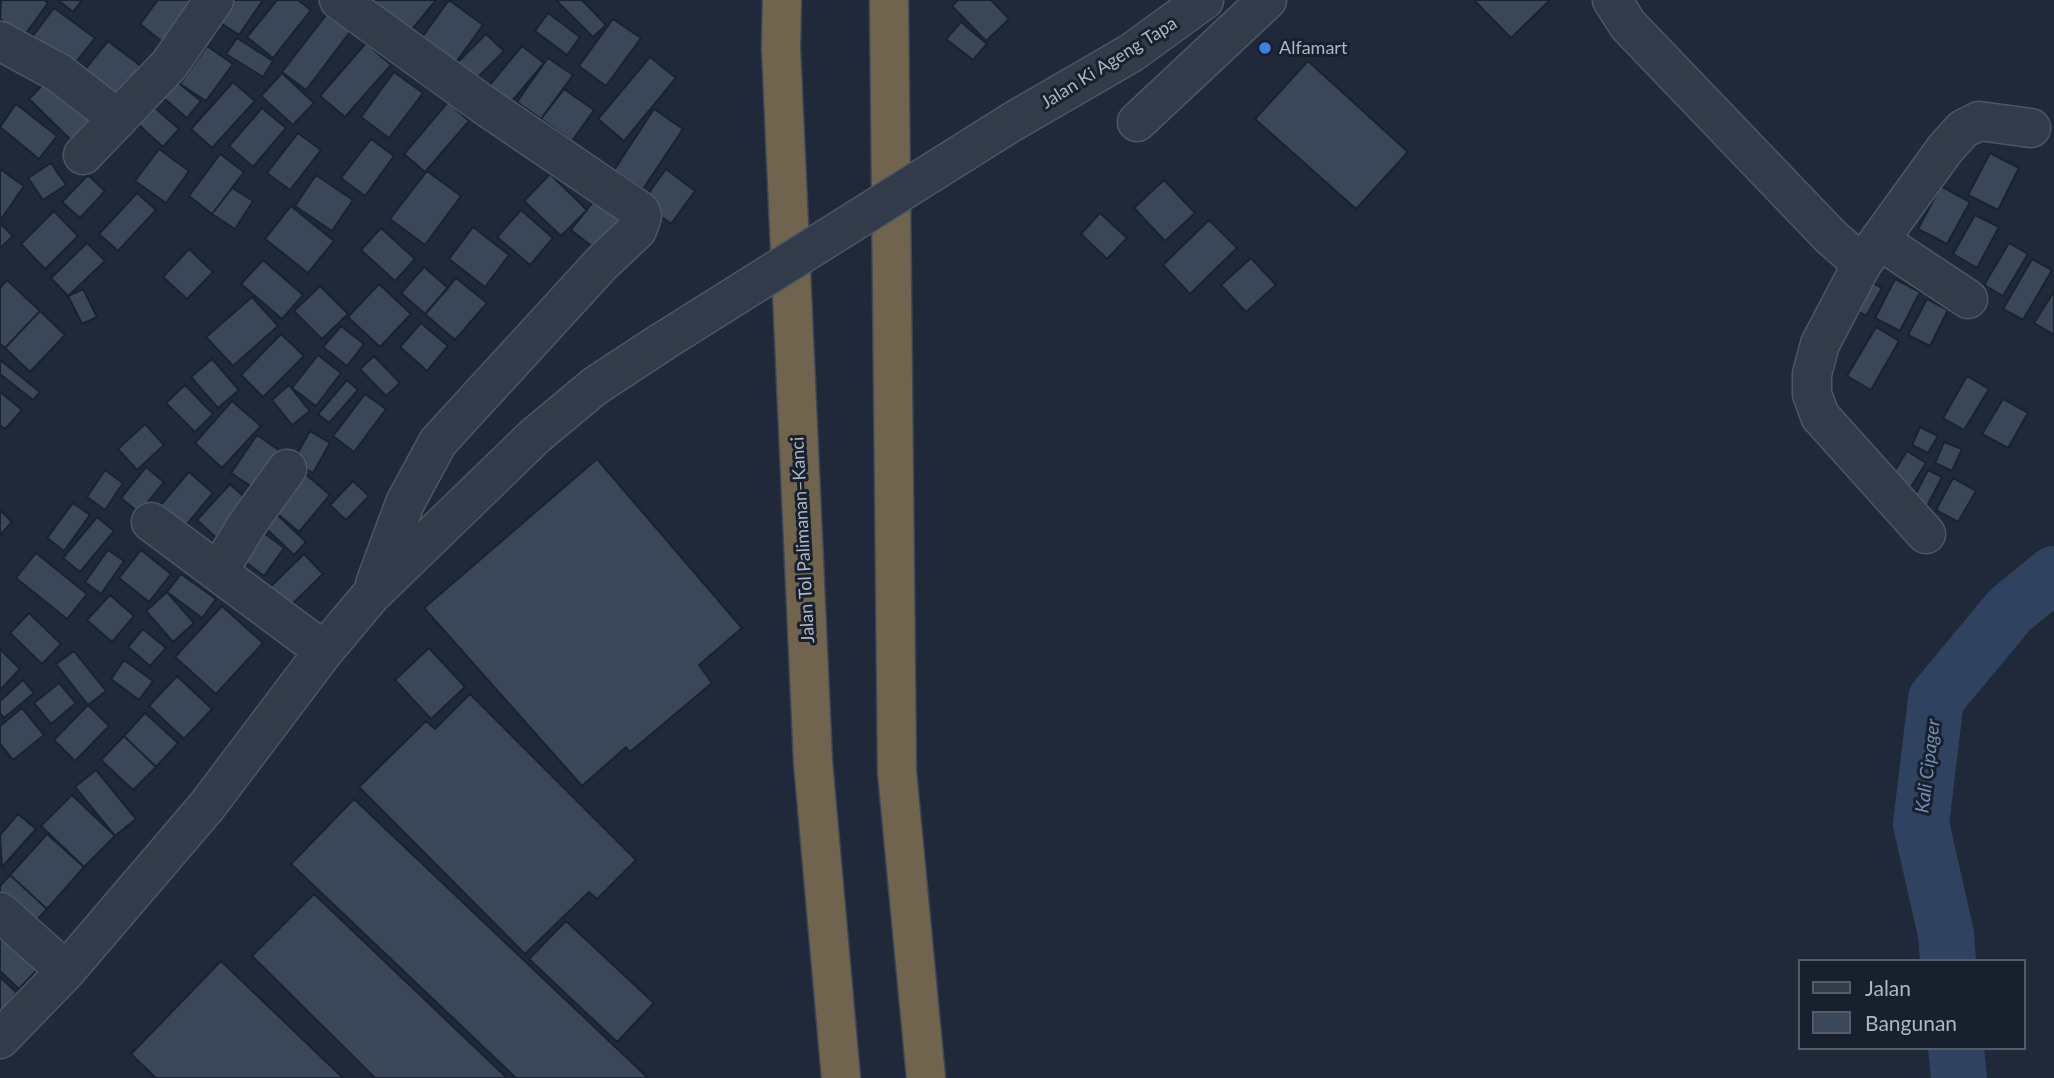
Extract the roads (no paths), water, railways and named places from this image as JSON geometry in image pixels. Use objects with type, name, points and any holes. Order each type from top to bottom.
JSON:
[{"type":"highway","name":"Jalan Tol Palimanan–Kanci","points":[[782,0],[781,48],[813,762],[841,1078]]},
{"type":"highway","points":[[889,0],[897,772],[926,1078]]},
{"type":"street","points":[[83,155],[169,65],[214,0]]},
{"type":"street","points":[[0,1039],[66,971],[206,806],[324,651],[371,595],[405,503],[438,442],[602,263],[637,230],[642,216],[640,211],[484,105],[339,0]]},
{"type":"street","name":"Jalan Ki Ageng Tapa","points":[[371,595],[535,436],[595,386],[1012,122],[1131,53],[1204,0]]},
{"type":"street","points":[[1136,122],[1267,0]]},
{"type":"street","points":[[1612,0],[1628,25],[1831,237],[1870,252],[1968,299]]},
{"type":"street","points":[[0,41],[59,73],[118,119]]},
{"type":"street","points":[[1926,534],[1820,416],[1813,402],[1812,374],[1819,344],[1870,252],[1945,149],[1963,129],[1979,121],[2031,128]]},
{"type":"street","points":[[219,570],[248,523],[288,469]]},
{"type":"street","points":[[151,522],[219,570],[324,651]]},
{"type":"street","points":[[0,912],[66,971]]},
{"type":"waterway","name":"Kali Cipager","points":[[1948,959],[1946,934],[1921,824],[1936,699],[2010,610],[2054,574]]},
{"type":"waterway","name":"Kali Cipager","points":[[1956,1050],[1959,1078]]},
{"type":"place","name":"Alfamart","points":[[1265,48]]}]
